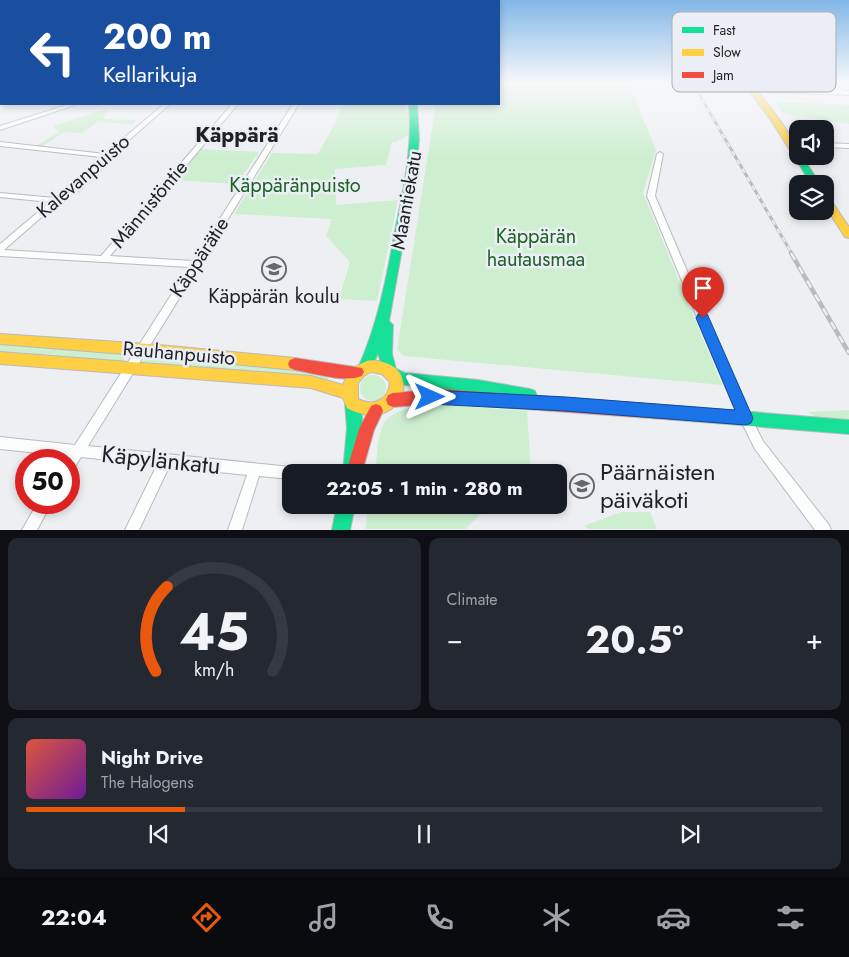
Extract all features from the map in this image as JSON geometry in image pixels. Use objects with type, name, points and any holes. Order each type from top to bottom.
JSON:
[{"type":"main road","name":"Maantiekatu","points":[[361,370],[374,353],[389,296],[413,168],[417,127],[413,107]]},
{"type":"main road","points":[[765,107],[789,142]]},
{"type":"main road","points":[[834,212],[849,235]]},
{"type":"main road","name":"Maantiekatu","points":[[389,296],[385,354],[392,372]]},
{"type":"main road","name":"Rauhanpuisto","points":[[0,339],[311,382],[330,386],[350,398]]},
{"type":"main road","name":"Rauhanpuisto","points":[[0,358],[135,359],[295,364],[333,371],[361,370]]},
{"type":"main road","points":[[353,464],[355,428],[350,398],[351,378],[361,370],[378,366],[404,379],[499,389],[566,404]]},
{"type":"main road","points":[[350,398],[368,411],[376,411],[385,407],[393,400],[397,391],[398,383],[392,372]]},
{"type":"main road","points":[[393,400],[442,396],[849,427]]},
{"type":"main road","points":[[355,464],[367,429],[376,411]]},
{"type":"main road","points":[[342,530],[345,514]]},
{"type":"street","points":[[0,128],[66,107]]},
{"type":"street","name":"Kalevanpuisto","points":[[0,249],[163,107]]},
{"type":"street","name":"Männistöntie","points":[[103,259],[233,107]]},
{"type":"street","name":"Käppärätie","points":[[79,449],[294,107]]},
{"type":"street","points":[[0,144],[106,156]]},
{"type":"street","points":[[834,145],[849,146]]},
{"type":"street","points":[[660,154],[651,196],[746,418],[759,445],[824,530]]},
{"type":"street","points":[[0,195],[56,200]]},
{"type":"street","points":[[0,253],[194,264]]},
{"type":"street","name":"Käpylänkatu","points":[[0,444],[56,449]]},
{"type":"street","name":"Käpylänkatu","points":[[80,451],[282,472]]},
{"type":"street","points":[[132,530],[166,460]]},
{"type":"street","points":[[235,530],[255,469]]},
{"type":"street","points":[[29,530],[39,514]]},
{"type":"green space","name":"Käppäränpuisto","points":[[341,107],[405,107],[408,116],[409,135],[396,142],[392,142],[386,165],[335,169],[336,205],[398,200],[377,301],[339,299],[350,262],[326,236],[332,219],[234,214],[272,153],[318,154],[336,121]]},
{"type":"green space","name":"Käppärän hautausmaa","points":[[436,107],[638,107],[656,150],[643,193],[722,385],[404,356],[397,350]]},
{"type":"green space","points":[[778,107],[849,107],[849,124],[783,113]]},
{"type":"green space","points":[[107,109],[104,119],[136,120],[132,124],[98,122],[82,133],[64,132],[41,147],[36,146],[59,132],[53,126]]},
{"type":"green space","points":[[201,149],[259,152],[237,184],[174,180]]},
{"type":"green space","points":[[106,162],[112,162],[78,194],[71,193]]},
{"type":"green space","points":[[0,343],[128,353],[122,362],[0,353]]},
{"type":"green space","points":[[147,355],[283,366],[329,374],[328,380],[141,364]]},
{"type":"green space","points":[[373,375],[382,379],[386,388],[382,397],[373,401],[364,397],[360,388],[364,379]]},
{"type":"green space","points":[[446,405],[527,411],[530,464],[376,464],[381,430],[385,422],[392,415],[400,411],[418,407]]},
{"type":"green space","points":[[849,410],[849,420],[815,417],[808,412]]},
{"type":"green space","points":[[621,512],[650,512],[657,529],[588,529],[584,526]]},
{"type":"green space","points":[[368,514],[482,514],[466,529],[365,529]]},
{"type":"railway","points":[[706,107],[792,254]]},
{"type":"railway","points":[[791,253],[849,353]]},
{"type":"traffic: fast","points":[[365,368],[378,337],[386,305],[409,189],[414,139],[413,107]]},
{"type":"traffic: fast","points":[[804,165],[810,175]]},
{"type":"traffic: fast","points":[[387,325],[385,354],[389,369]]},
{"type":"traffic: fast","points":[[395,375],[404,379],[478,386],[530,396]]},
{"type":"traffic: fast","points":[[352,403],[355,428],[352,464]]},
{"type":"traffic: fast","points":[[677,413],[849,427]]},
{"type":"traffic: fast","points":[[341,530],[344,514]]},
{"type":"traffic: slow","points":[[765,107],[789,142]]},
{"type":"traffic: slow","points":[[834,212],[849,235]]},
{"type":"traffic: slow","points":[[0,339],[149,350],[295,364]]},
{"type":"traffic: slow","points":[[0,358],[311,382],[330,386],[348,393]]},
{"type":"traffic: slow","points":[[371,366],[387,370],[394,376],[397,382],[394,396],[383,407],[375,409],[363,408],[352,403],[349,390],[355,375],[371,366]]},
{"type":"traffic: jam","points":[[295,364],[333,371],[357,372]]},
{"type":"traffic: jam","points":[[393,400],[442,396],[677,413]]},
{"type":"traffic: jam","points":[[357,464],[367,429],[376,411]]},
{"type":"place","name":"Käppärän koulu","points":[[274,269]]},
{"type":"place","name":"Päärnäisten päiväkoti","points":[[582,486]]},
{"type":"district","name":"Käppärä","points":[[237,135]]},
{"type":"route","points":[[430,397],[442,396],[566,404],[746,418],[703,318]]}]
